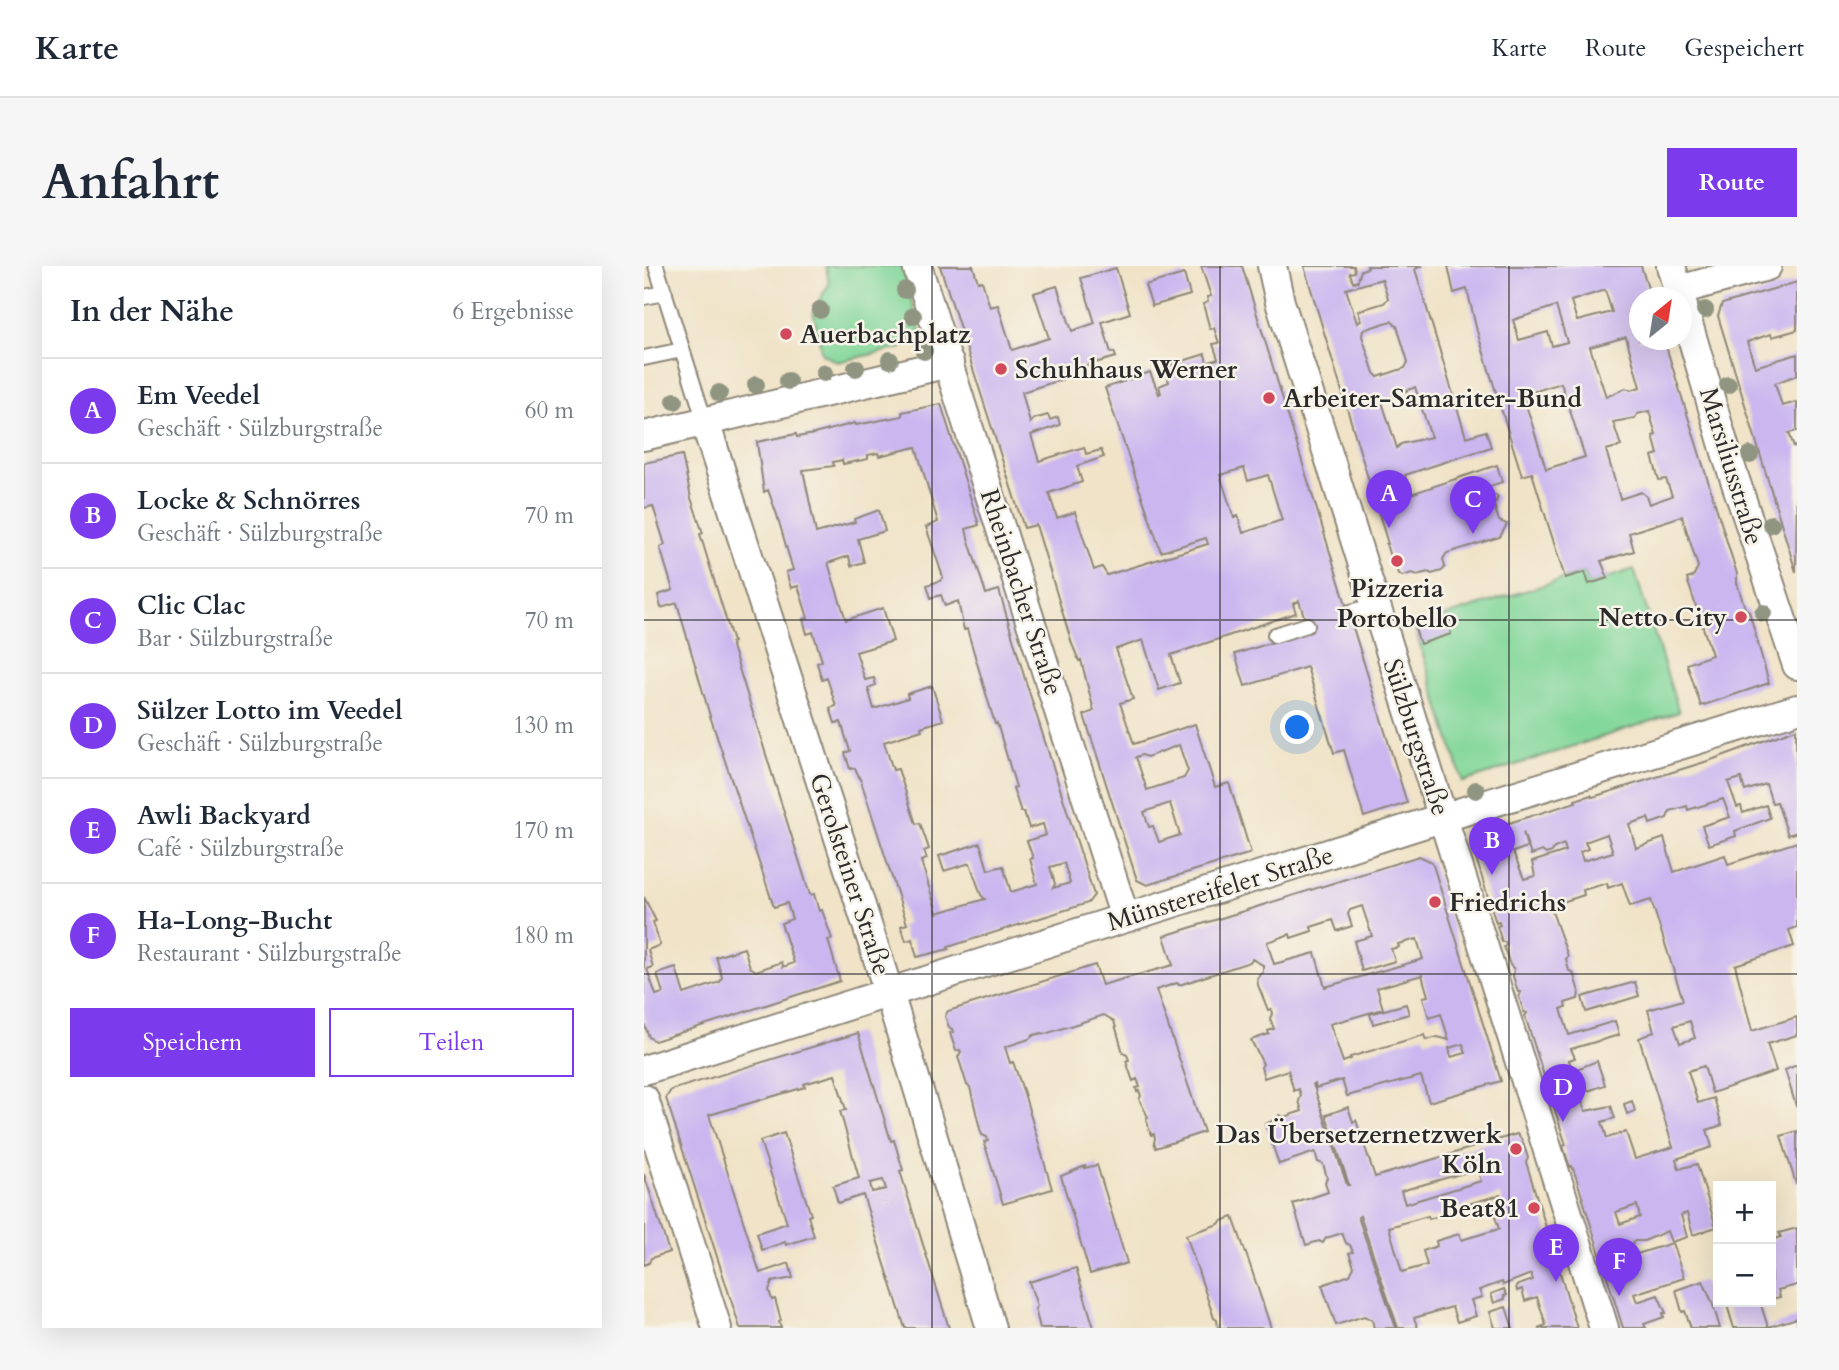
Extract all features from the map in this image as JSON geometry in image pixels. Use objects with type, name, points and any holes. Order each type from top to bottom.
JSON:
[{"type":"street","name":"Rheinbacher Straße","points":[[917,266],[1125,918]]},
{"type":"street","name":"Sülzburgstraße","points":[[1272,266],[1280,302],[1604,1328]]},
{"type":"street","points":[[1675,278],[1767,266]]},
{"type":"street","name":"Marsiliusstraße","points":[[1675,278],[1711,402],[1787,608],[1797,665]]},
{"type":"street","points":[[644,436],[949,363]]},
{"type":"street","name":"Gerolsteiner Straße","points":[[705,422],[889,993],[991,1328]]},
{"type":"street","name":"Münstereifeler Straße","points":[[644,1070],[1797,709]]},
{"type":"street","points":[[644,1099],[717,1328]]},
{"type":"lane","points":[[644,278],[657,270],[705,422]]},
{"type":"lane","points":[[644,297],[665,293]]},
{"type":"lane","points":[[644,358],[682,350]]},
{"type":"lane","points":[[1348,613],[1376,606]]},
{"type":"lane","points":[[1275,635],[1307,625]]},
{"type":"green space","points":[[826,266],[902,266],[921,333],[901,348],[837,362],[822,354],[813,311],[829,284]]},
{"type":"green space","points":[[1634,569],[1679,712],[1463,782],[1414,626],[1585,572],[1589,584]]},
{"type":"building","points":[[940,266],[973,266],[978,282],[982,281],[990,307],[998,305],[1012,350],[1049,338],[1034,293],[1057,286],[1072,331],[1095,323],[1081,278],[1116,268],[1130,313],[1102,322],[1111,353],[1114,352],[1116,357],[1074,369],[1076,375],[1022,392],[1030,423],[1048,415],[1050,420],[1058,417],[1060,425],[1031,435],[1039,461],[1084,447],[1086,454],[1101,450],[1104,457],[1077,466],[1082,482],[1049,493],[1057,518],[1075,512],[1094,570],[1102,567],[1107,575],[1208,544],[1206,538],[1161,552],[1105,388],[1150,372],[1159,394],[1159,386],[1169,382],[1164,367],[1205,354],[1207,363],[1218,359],[1213,344],[1219,343],[1214,328],[1210,329],[1203,304],[1208,302],[1207,297],[1211,296],[1201,266],[1242,266],[1407,803],[1364,817],[1344,750],[1334,753],[1307,667],[1245,686],[1235,654],[1309,631],[1299,601],[1293,604],[1296,613],[1171,655],[1180,683],[1159,690],[1143,640],[1116,649],[1133,699],[1120,703],[1134,744],[1195,724],[1215,787],[1229,783],[1251,853],[1147,885],[1137,880],[1084,715],[1094,711],[1081,660],[1079,661],[1072,644],[1036,525],[1024,528]],"holes":[[[1244,468],[1248,481],[1268,475],[1282,520],[1243,533],[1238,516],[1234,518],[1220,475]],[[1179,745],[1188,771],[1184,778],[1147,790],[1136,757],[1147,757]],[[1170,803],[1180,835],[1159,842],[1153,826],[1149,827],[1144,812]]]},
{"type":"building","points":[[1304,266],[1354,266],[1355,272],[1350,273],[1353,282],[1358,281],[1361,270],[1368,268],[1367,266],[1422,266],[1415,269],[1466,437],[1486,431],[1491,447],[1405,475],[1411,494],[1497,465],[1502,482],[1488,487],[1490,492],[1498,497],[1494,505],[1499,521],[1507,524],[1500,537],[1447,553],[1443,559],[1445,567],[1442,571],[1402,576],[1398,574],[1393,557],[1390,557]],"holes":[[[1382,279],[1388,298],[1384,303],[1358,311],[1361,321],[1357,323],[1346,289]],[[1391,321],[1397,326],[1408,362],[1405,368],[1378,377],[1374,373],[1362,336],[1363,330]],[[1415,387],[1431,437],[1401,444],[1397,448],[1381,399],[1386,400]]]},
{"type":"building","points":[[1448,266],[1641,266],[1648,287],[1629,287],[1629,348],[1626,337],[1590,347],[1606,397],[1626,388],[1631,390],[1640,387],[1630,350],[1667,350],[1769,683],[1701,706],[1687,664],[1712,655],[1687,579],[1693,577],[1698,567],[1682,516],[1629,533],[1634,551],[1601,561],[1608,578],[1589,584],[1585,572],[1565,578],[1532,473],[1522,476],[1477,331],[1467,289],[1454,293]],"holes":[[[1605,290],[1612,312],[1577,321],[1571,301]],[[1556,306],[1567,342],[1552,346],[1548,332],[1519,340],[1513,320]],[[1561,383],[1585,457],[1546,469],[1523,395]],[[1649,411],[1658,454],[1652,456],[1659,480],[1666,479],[1672,496],[1649,504],[1641,492],[1620,499],[1606,450],[1621,446],[1613,422],[1635,418],[1637,414]]]},
{"type":"building","points":[[1184,274],[1190,295],[1152,306],[1145,285]]},
{"type":"building","points":[[1797,282],[1797,330],[1772,337],[1771,334],[1747,342],[1755,367],[1797,354],[1797,375],[1775,383],[1782,406],[1797,402],[1797,431],[1789,433],[1794,447],[1797,446],[1796,572],[1718,316],[1722,304]]},
{"type":"building","points":[[941,404],[979,525],[966,529],[968,538],[986,594],[999,590],[1094,895],[1088,903],[917,957],[912,939],[906,941],[901,926],[907,924],[861,781],[855,768],[850,769],[845,753],[850,751],[841,722],[835,723],[830,708],[836,706],[827,678],[822,680],[817,663],[822,661],[813,632],[807,634],[803,619],[808,618],[798,586],[791,588],[786,572],[793,570],[768,490],[764,492],[757,442],[796,434],[797,437],[814,434],[855,423],[856,425],[902,416],[902,412]],"holes":[[[916,447],[938,522],[926,527],[943,577],[940,581],[927,585],[931,598],[941,595],[945,606],[958,601],[964,630],[967,629],[995,724],[997,723],[1021,812],[1024,812],[1029,828],[1043,824],[1046,835],[1027,841],[1037,884],[1011,892],[1003,866],[988,870],[980,843],[939,856],[944,871],[970,863],[981,895],[985,899],[937,913],[921,861],[927,859],[924,851],[929,849],[920,823],[916,824],[898,769],[893,770],[884,742],[943,720],[932,686],[907,694],[908,698],[874,709],[868,688],[876,685],[874,678],[865,680],[856,652],[893,641],[883,608],[846,620],[828,563],[849,556],[851,566],[864,562],[858,539],[885,531],[879,510],[854,519],[855,522],[816,533],[803,470],[834,466],[833,462],[842,460],[843,464],[868,459],[868,455],[878,453],[879,456]],[[1064,863],[1070,883],[1053,888],[1055,884],[1050,867]]]},
{"type":"building","points":[[682,455],[691,498],[703,533],[700,534],[733,642],[731,643],[810,895],[814,894],[819,911],[822,910],[832,939],[828,940],[840,981],[655,1041],[649,1037],[644,1023],[644,897],[656,921],[653,922],[660,945],[648,950],[653,967],[647,969],[656,995],[663,993],[657,974],[676,968],[684,994],[720,982],[722,977],[716,957],[744,948],[750,967],[756,971],[782,962],[783,967],[794,963],[781,923],[792,919],[787,903],[774,907],[710,716],[677,603],[661,608],[658,595],[673,590],[660,547],[665,545],[653,506],[644,508],[644,463]]},
{"type":"building","points":[[1446,618],[1451,634],[1420,644],[1415,628]]},
{"type":"building","points":[[1796,729],[1797,832],[1788,835],[1777,802],[1772,803],[1766,784],[1745,791],[1741,778],[1728,782],[1737,807],[1741,806],[1743,813],[1766,805],[1770,818],[1735,831],[1736,836],[1709,845],[1702,826],[1730,817],[1723,799],[1688,810],[1687,806],[1670,811],[1667,818],[1650,824],[1648,818],[1629,824],[1636,848],[1664,838],[1674,872],[1725,855],[1728,864],[1797,842],[1797,927],[1789,930],[1794,946],[1735,965],[1752,1031],[1797,1017],[1797,1035],[1767,1044],[1776,1071],[1712,1093],[1704,1066],[1688,1071],[1698,1103],[1714,1098],[1722,1125],[1707,1130],[1712,1147],[1676,1159],[1679,1169],[1697,1164],[1713,1217],[1713,1228],[1693,1235],[1687,1213],[1681,1215],[1687,1237],[1671,1242],[1667,1231],[1644,1241],[1634,1241],[1632,1245],[1637,1254],[1672,1243],[1684,1278],[1634,1294],[1637,1302],[1658,1295],[1666,1313],[1663,1313],[1664,1317],[1644,1324],[1646,1328],[1623,1328],[1576,1177],[1563,1146],[1566,1145],[1525,1016],[1527,1013],[1524,1012],[1519,997],[1521,992],[1518,992],[1513,976],[1514,969],[1504,947],[1505,942],[1502,942],[1497,926],[1500,925],[1499,922],[1496,923],[1471,842],[1477,833],[1591,795],[1596,796],[1711,760]],"holes":[[[1523,832],[1531,855],[1542,851],[1546,854],[1564,844],[1566,851],[1532,862],[1535,876],[1524,879],[1513,852],[1527,847]],[[1607,834],[1613,852],[1583,861],[1580,852],[1588,849],[1585,842]],[[1607,883],[1608,888],[1622,883],[1630,906],[1651,900],[1683,1000],[1648,1010],[1654,1032],[1639,1038],[1673,1147],[1635,1159],[1626,1132],[1607,1138],[1602,1122],[1615,1118],[1611,1106],[1585,1111],[1579,1091],[1605,1085],[1597,1061],[1572,1071],[1569,1060],[1575,1058],[1571,1049],[1619,1035],[1615,1021],[1569,1035],[1561,1009],[1566,1007],[1565,1003],[1578,999],[1579,992],[1573,972],[1569,971],[1566,959],[1568,956],[1550,906],[1584,895],[1583,890]],[[1690,1021],[1695,1038],[1680,1043],[1674,1026]],[[1637,1205],[1640,1217],[1620,1224],[1616,1212]]]},
{"type":"building","points":[[1419,856],[1432,862],[1501,1081],[1429,1102],[1421,1076],[1347,1096],[1342,1080],[1316,1088],[1313,1084],[1347,1185],[1326,1115],[1348,1107],[1353,1122],[1356,1120],[1375,1177],[1517,1134],[1528,1158],[1526,1162],[1577,1328],[1538,1328],[1546,1325],[1537,1297],[1525,1301],[1522,1289],[1517,1291],[1516,1286],[1533,1280],[1531,1274],[1503,1285],[1502,1282],[1479,1290],[1482,1297],[1471,1300],[1476,1316],[1457,1322],[1452,1307],[1414,1318],[1418,1328],[1398,1328],[1360,1216],[1358,1217],[1396,1328],[1374,1328],[1372,1320],[1364,1316],[1336,1325],[1322,1285],[1350,1275],[1354,1267],[1349,1253],[1353,1252],[1342,1233],[1326,1238],[1323,1243],[1319,1241],[1306,1245],[1293,1204],[1328,1192],[1325,1182],[1327,1178],[1323,1164],[1318,1162],[1315,1152],[1279,1164],[1265,1124],[1277,1119],[1279,1115],[1284,1117],[1302,1111],[1299,1101],[1301,1096],[1299,1089],[1294,1091],[1288,1070],[1264,1078],[1261,1067],[1263,1064],[1251,1040],[1269,1034],[1268,1031],[1274,1029],[1270,1018],[1271,1009],[1268,1010],[1258,985],[1257,978],[1263,972],[1263,965],[1252,959],[1250,962],[1179,985],[1177,983],[1156,990],[1204,1132],[1156,1148],[1154,1134],[1151,1135],[1146,1118],[1148,1117],[1139,1099],[1139,1091],[1137,1092],[1136,1088],[1140,1087],[1137,1079],[1133,1081],[1126,1061],[1129,1060],[1123,1053],[1114,1021],[1104,1015],[1034,1035],[1005,1047],[1024,1093],[1052,1189],[1003,1204],[984,1142],[988,1141],[987,1137],[982,1135],[970,1087],[958,1057],[961,1052],[956,1051],[950,1033],[953,1032],[945,1016],[948,1011],[1095,965],[1102,985],[1173,965],[1164,936]],"holes":[[[1362,906],[1372,936],[1354,941],[1362,971],[1395,961],[1391,949],[1399,947],[1398,944],[1417,939],[1423,959],[1325,987],[1315,953],[1274,964],[1267,942],[1290,934],[1291,938],[1312,931],[1311,927],[1333,920],[1337,931],[1352,926],[1348,914],[1350,910]],[[1422,975],[1428,996],[1423,997],[1429,1018],[1441,1014],[1449,1040],[1438,1037],[1426,1040],[1424,1035],[1350,1057],[1351,1059],[1343,1062],[1330,1024],[1383,1009],[1377,988]],[[1463,1044],[1466,1053],[1451,1057],[1449,1048]],[[1477,1169],[1481,1181],[1405,1204],[1401,1191]],[[1500,1195],[1504,1207],[1493,1210],[1499,1229],[1461,1240],[1459,1234],[1436,1241],[1437,1246],[1423,1251],[1427,1265],[1402,1272],[1389,1227],[1464,1208],[1464,1205]]]},
{"type":"building","points":[[1635,982],[1639,996],[1586,1012],[1582,997]]},
{"type":"building","points":[[1406,1004],[1409,1014],[1373,1024],[1370,1014]]},
{"type":"building","points":[[858,1033],[891,1141],[894,1140],[903,1170],[900,1171],[949,1328],[905,1328],[863,1195],[838,1203],[833,1186],[859,1178],[840,1111],[846,1110],[835,1075],[804,1084],[805,1087],[709,1115],[760,1273],[789,1263],[793,1278],[772,1282],[769,1290],[772,1300],[775,1299],[781,1328],[740,1328],[666,1098],[671,1090]],"holes":[[[883,1180],[886,1189],[872,1192],[870,1183]]]},
{"type":"building","points":[[1797,1065],[1797,1105],[1796,1106],[1785,1070]]},
{"type":"building","points":[[1632,1101],[1635,1111],[1627,1114],[1624,1104]]},
{"type":"building","points":[[1797,1131],[1797,1184],[1796,1184],[1781,1136]]},
{"type":"building","points":[[784,1133],[811,1215],[808,1216],[814,1236],[762,1250],[757,1233],[787,1223],[760,1141]]},
{"type":"building","points":[[1097,1165],[1127,1263],[1090,1274],[1061,1176],[1085,1166]]},
{"type":"building","points":[[644,1174],[669,1252],[651,1258],[649,1263],[644,1265]]},
{"type":"building","points":[[1233,1217],[1271,1328],[1218,1328],[1214,1318],[1186,1235]]},
{"type":"building","points":[[1797,1228],[1797,1285],[1778,1290],[1780,1297],[1776,1298],[1776,1238],[1781,1237],[1779,1233]]},
{"type":"building","points":[[1076,1268],[1094,1328],[1040,1328],[1035,1309],[1037,1306],[1029,1282]]},
{"type":"building","points":[[1703,1281],[1720,1328],[1691,1328],[1685,1311],[1682,1312],[1676,1290]]},
{"type":"building","points":[[1504,1289],[1507,1295],[1504,1296],[1505,1299],[1494,1303],[1491,1294]]},
{"type":"building","points":[[1506,1307],[1513,1328],[1495,1328],[1490,1312]]},
{"type":"building","points":[[1728,1307],[1762,1307],[1768,1327],[1797,1318],[1797,1328],[1734,1328]]},
{"type":"place","name":"Auerbachplatz","points":[[786,334]]},
{"type":"place","name":"Schuhhaus Werner","points":[[1001,369]]},
{"type":"place","name":"Arbeiter-Samariter-Bund","points":[[1269,398]]},
{"type":"place","name":"Em Veedel","points":[[1389,528]]},
{"type":"place","name":"Clic Clac","points":[[1473,534]]},
{"type":"place","name":"Pizzeria Portobello","points":[[1397,561]]},
{"type":"place","name":"Netto City","points":[[1741,617]]},
{"type":"place","name":"Locke & Schnörres","points":[[1492,875]]},
{"type":"place","name":"Friedrichs","points":[[1435,902]]},
{"type":"place","name":"Sülzer Lotto im Veedel","points":[[1563,1122]]},
{"type":"place","name":"Das Übersetzernetzwerk Köln","points":[[1516,1149]]},
{"type":"place","name":"Beat81","points":[[1534,1208]]},
{"type":"place","name":"Awli Backyard","points":[[1556,1282]]},
{"type":"place","name":"Ha-Long-Bucht","points":[[1619,1296]]}]
